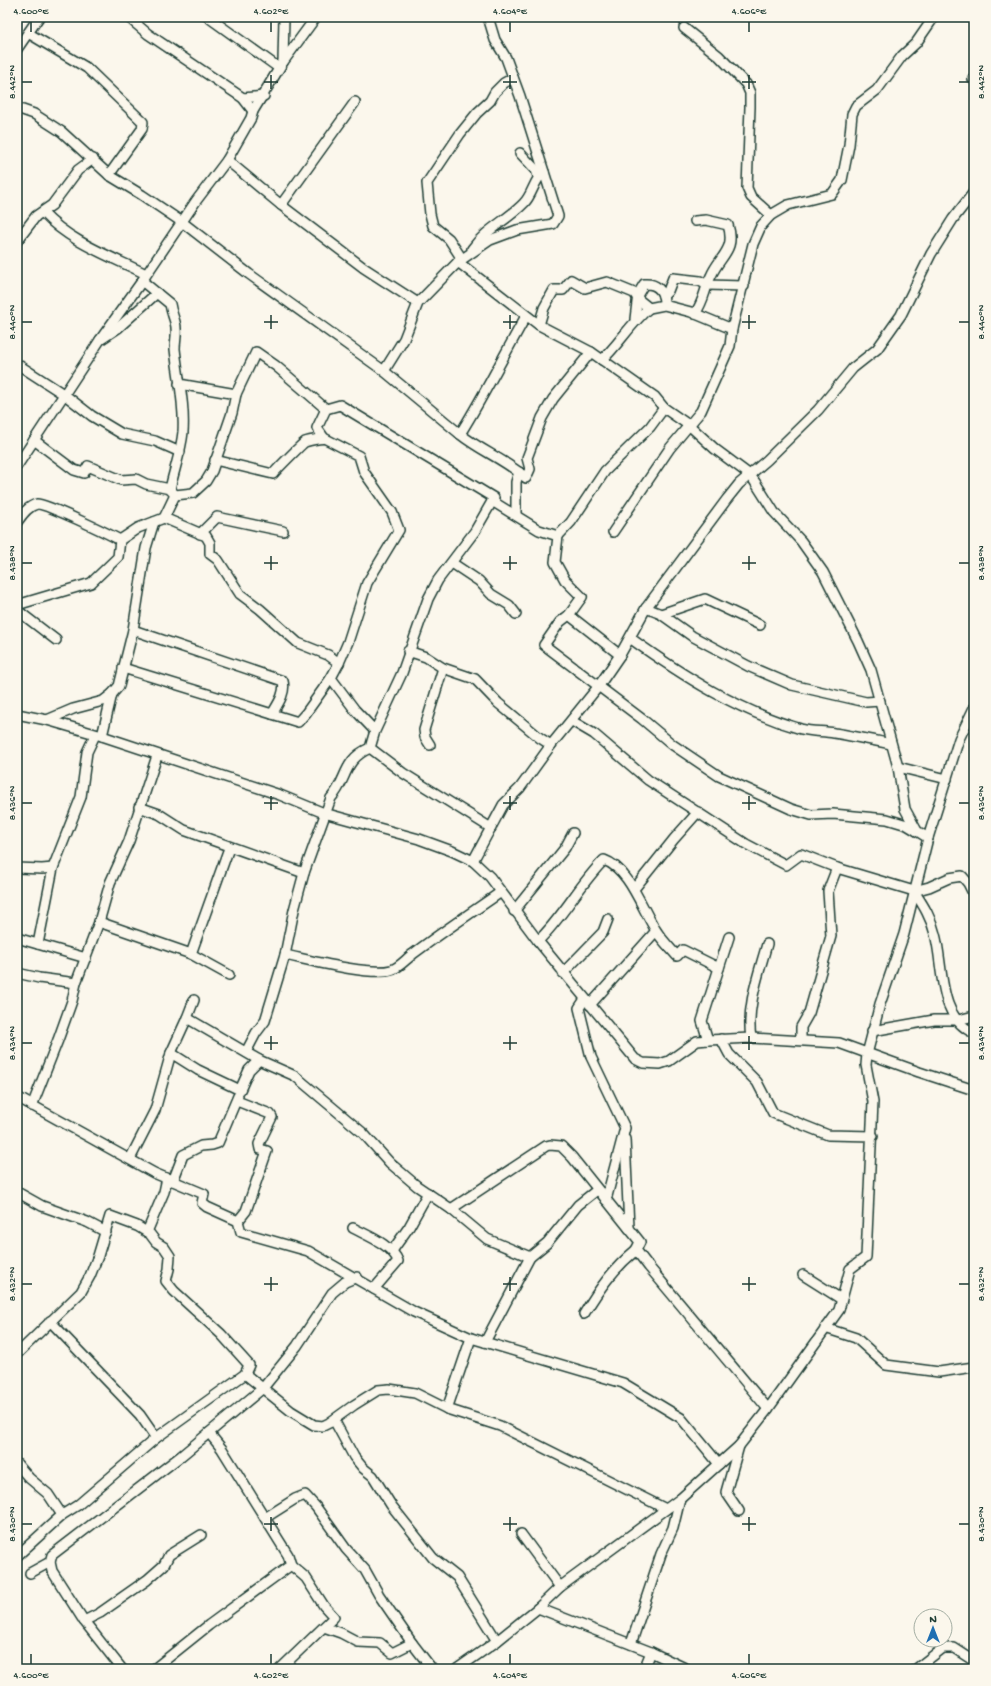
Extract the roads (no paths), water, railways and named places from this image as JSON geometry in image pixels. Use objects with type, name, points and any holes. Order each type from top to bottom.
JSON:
[{"type":"street","points":[[17,49],[39,17]]},
{"type":"street","points":[[128,17],[148,34],[243,98],[253,112]]},
{"type":"street","points":[[208,17],[281,65]]},
{"type":"street","points":[[281,65],[284,17]]},
{"type":"street","points":[[17,466],[21,452],[34,440],[100,340],[196,201],[227,160],[281,65],[316,17]]},
{"type":"street","points":[[463,259],[490,240],[517,230],[553,224],[558,216],[541,174],[506,58],[495,40],[488,17]]},
{"type":"street","points":[[613,532],[670,448],[690,426],[701,411],[730,346],[732,329],[744,286],[753,244],[761,226],[771,215],[788,205],[832,194],[842,180],[849,145],[852,114],[856,106],[877,90],[902,56],[916,43],[934,17]]},
{"type":"street","points":[[684,28],[719,56],[746,84],[750,93],[747,188],[751,197],[771,215]]},
{"type":"street","points":[[28,33],[87,68],[144,122],[142,129],[110,175]]},
{"type":"street","points":[[513,78],[504,83],[495,92],[490,101],[477,113],[453,144],[427,183],[433,226],[450,239],[463,259],[526,316],[591,352],[655,397],[664,408],[690,426],[735,466],[750,475],[774,512],[801,541],[822,572],[862,648],[871,670],[898,767],[905,809],[917,831]]},
{"type":"street","points":[[243,98],[264,96]]},
{"type":"street","points":[[281,205],[355,102]]},
{"type":"street","points":[[17,108],[34,114],[62,132],[110,175],[182,222],[249,274],[384,371],[476,446],[517,470],[526,478],[530,469],[526,458]]},
{"type":"street","points":[[520,153],[541,174]]},
{"type":"street","points":[[17,241],[36,216],[52,205],[78,170],[93,159]]},
{"type":"street","points":[[227,160],[281,205],[364,268],[418,303]]},
{"type":"street","points":[[384,371],[404,339],[418,303],[463,259],[487,232],[530,198],[541,174]]},
{"type":"street","points":[[473,861],[503,805],[520,788],[551,745],[598,687],[620,655],[646,608],[727,499],[739,484],[818,410],[853,368],[877,349],[901,315],[931,254],[953,219],[974,192]]},
{"type":"street","points":[[43,212],[55,226],[67,235],[144,277],[170,304],[172,316],[175,322],[175,347],[183,415],[180,452],[174,469],[173,492],[164,518]]},
{"type":"street","points":[[694,221],[706,220],[728,225],[732,237],[725,255],[711,274],[703,302],[695,314]]},
{"type":"street","points":[[602,360],[614,348],[635,319],[649,308],[664,300],[673,278],[700,282],[707,285],[744,286]]},
{"type":"street","points":[[540,325],[544,308],[554,290],[563,290],[571,280],[585,288],[607,282],[634,293],[639,300],[649,308]]},
{"type":"street","points":[[635,319],[639,300],[638,294],[644,284],[651,283],[657,287],[664,300],[732,329]]},
{"type":"street","points":[[100,340],[118,328],[158,293]]},
{"type":"street","points":[[460,434],[484,395],[526,316]]},
{"type":"street","points":[[34,440],[74,470],[84,473],[88,466],[121,480],[136,479],[146,484],[173,492],[193,493],[200,487],[212,471],[232,413],[236,394],[256,352],[276,366],[326,409]]},
{"type":"street","points":[[516,515],[517,470],[526,458],[542,418],[553,399],[591,352]]},
{"type":"street","points":[[17,364],[65,395],[92,416],[122,434],[155,441],[180,452]]},
{"type":"street","points":[[179,384],[236,394]]},
{"type":"street","points":[[326,409],[340,406],[355,413],[396,440],[494,498],[476,531],[452,564],[438,580],[428,599],[408,651],[402,673],[375,731],[370,748]]},
{"type":"street","points":[[664,408],[650,428],[605,471],[571,522],[558,536],[555,562],[565,580],[582,597],[569,615],[560,622],[544,645],[633,712],[679,749],[719,776],[791,809],[811,815],[833,814],[883,819],[906,825],[928,838]]},
{"type":"street","points":[[123,668],[272,714],[289,721],[298,722],[306,713],[331,678],[339,663],[367,583],[399,530],[392,512],[364,472],[359,456],[324,438],[317,428],[326,409]]},
{"type":"street","points":[[215,460],[273,474],[301,444],[307,441],[324,438]]},
{"type":"street","points":[[492,500],[539,530],[558,536]]},
{"type":"street","points":[[17,522],[32,506],[43,504],[105,531],[120,540]]},
{"type":"street","points":[[200,534],[217,517],[283,531]]},
{"type":"street","points":[[17,605],[91,583],[118,557],[120,540],[138,528],[164,518],[206,536],[210,543],[210,554],[218,560],[240,594],[260,609],[298,643],[328,655],[339,663]]},
{"type":"street","points":[[47,720],[73,709],[103,701],[119,686],[133,630],[146,548],[154,522]]},
{"type":"street","points":[[452,564],[479,580],[491,594],[509,605],[516,614]]},
{"type":"street","points":[[661,614],[705,599],[760,625]]},
{"type":"street","points":[[646,608],[661,614],[692,636],[748,666],[792,685],[866,702],[880,701]]},
{"type":"street","points":[[17,610],[56,640]]},
{"type":"street","points":[[569,615],[620,655]]},
{"type":"street","points":[[133,630],[283,682],[285,687],[283,695],[272,714]]},
{"type":"street","points":[[630,638],[665,663],[713,692],[758,715],[821,733],[832,733],[891,744]]},
{"type":"street","points":[[328,655],[345,646]]},
{"type":"street","points":[[408,651],[426,657],[443,668],[468,676],[480,682],[498,703],[540,738],[551,745]]},
{"type":"street","points":[[430,745],[425,737],[424,730],[443,668]]},
{"type":"street","points":[[331,678],[355,710],[375,731]]},
{"type":"street","points":[[38,944],[52,868],[81,797],[86,752],[99,736],[112,694]]},
{"type":"street","points":[[457,1669],[498,1641],[538,1608],[560,1587],[680,1498],[739,1446],[768,1409],[839,1310],[850,1269],[866,1257],[874,1102],[866,1065],[872,1031],[904,934],[928,838],[959,739],[974,708]]},
{"type":"street","points":[[17,714],[47,720],[99,736],[280,795],[324,813],[420,839],[473,861],[490,877],[538,942],[587,1002],[635,1058],[643,1063],[651,1065],[669,1061],[691,1044],[708,1040],[752,1038],[801,1040],[842,1044],[867,1054],[974,1090]]},
{"type":"street","points":[[572,720],[594,734],[648,780],[746,844],[786,865],[800,854],[836,868],[914,891],[958,876],[966,880],[974,895]]},
{"type":"street","points":[[246,1052],[256,1033],[265,1021],[286,955],[294,910],[304,873],[324,813],[351,762],[358,753],[370,748]]},
{"type":"street","points":[[370,748],[403,773],[491,828]]},
{"type":"street","points":[[32,1106],[72,1001],[76,983],[99,922],[110,883],[130,841],[139,806],[157,756]]},
{"type":"street","points":[[898,767],[947,779]]},
{"type":"street","points":[[139,806],[159,814],[184,830],[230,848],[304,873]]},
{"type":"street","points":[[634,889],[698,812]]},
{"type":"street","points":[[514,911],[565,848],[573,833]]},
{"type":"street","points":[[191,954],[230,848]]},
{"type":"street","points":[[538,942],[554,926],[584,882],[604,860],[611,862],[634,889],[656,931],[677,956],[683,950],[719,968]]},
{"type":"street","points":[[17,868],[52,868]]},
{"type":"street","points":[[801,1040],[801,1027],[809,1013],[831,936],[828,892],[836,868]]},
{"type":"street","points":[[914,891],[930,915],[936,936],[941,981],[951,1011],[958,1020],[974,1033]]},
{"type":"street","points":[[286,955],[365,970],[379,972],[390,970],[395,968],[412,954],[501,892]]},
{"type":"street","points":[[563,973],[603,932],[608,919]]},
{"type":"street","points":[[99,922],[191,954],[230,975]]},
{"type":"street","points":[[629,1228],[625,1128],[591,1057],[579,1008],[587,1002],[656,931]]},
{"type":"street","points":[[708,1040],[702,1021],[729,937]]},
{"type":"street","points":[[17,938],[86,958]]},
{"type":"street","points":[[752,1038],[750,1028],[754,991],[767,944]]},
{"type":"street","points":[[17,973],[39,978],[76,983]]},
{"type":"street","points":[[130,1159],[155,1110],[171,1053],[188,1018],[194,1000]]},
{"type":"street","points":[[872,1031],[934,1020],[958,1020],[974,1016]]},
{"type":"street","points":[[188,1018],[259,1060],[295,1076],[363,1133],[390,1163],[451,1209],[487,1239],[530,1257]]},
{"type":"street","points":[[721,1039],[729,1054],[757,1082],[772,1113],[828,1135],[872,1136]]},
{"type":"street","points":[[171,1053],[198,1070],[240,1090]]},
{"type":"street","points":[[147,1232],[164,1192],[183,1155],[201,1146],[212,1146],[218,1143],[249,1070],[259,1060]]},
{"type":"street","points":[[17,1097],[108,1149],[170,1180],[204,1194],[202,1203],[207,1208],[238,1221]]},
{"type":"street","points":[[237,1101],[270,1114],[272,1117],[259,1144],[260,1149],[267,1151],[246,1211],[238,1221]]},
{"type":"street","points":[[606,1200],[625,1128]]},
{"type":"street","points":[[451,1209],[550,1144],[560,1146],[572,1157],[640,1242],[636,1250],[608,1277],[599,1288],[584,1314]]},
{"type":"street","points":[[485,1342],[530,1257],[548,1243],[578,1205],[597,1190]]},
{"type":"street","points":[[17,1192],[42,1206],[87,1222],[106,1232]]},
{"type":"street","points":[[392,1251],[409,1227],[428,1193]]},
{"type":"street","points":[[17,1354],[81,1292],[90,1276],[106,1232],[110,1216],[138,1226],[164,1247],[170,1256],[166,1280],[174,1292],[221,1334],[249,1365],[245,1374],[156,1438],[78,1505],[62,1515],[17,1556]]},
{"type":"street","points":[[238,1221],[241,1232],[308,1251],[357,1277],[374,1289],[414,1312],[471,1338],[623,1383],[681,1418],[719,1464]]},
{"type":"street","points":[[353,1228],[392,1251],[396,1255],[398,1261],[374,1289]]},
{"type":"street","points":[[636,1250],[704,1334],[768,1409]]},
{"type":"street","points":[[803,1275],[841,1299]]},
{"type":"street","points":[[122,1669],[84,1621],[52,1571],[50,1562],[52,1555],[263,1388],[297,1346],[332,1293],[345,1282],[357,1277]]},
{"type":"street","points":[[50,1321],[140,1415],[156,1438]]},
{"type":"street","points":[[825,1328],[856,1338],[886,1365],[939,1372],[974,1367]]},
{"type":"street","points":[[447,1409],[471,1338]]},
{"type":"street","points":[[245,1374],[303,1419],[314,1425],[323,1426],[334,1420],[354,1405],[382,1389],[415,1393],[447,1409],[500,1426],[666,1509]]},
{"type":"street","points":[[334,1420],[354,1457],[363,1468],[373,1476],[391,1505],[432,1558],[457,1577],[498,1641]]},
{"type":"street","points":[[208,1433],[222,1448],[288,1556],[291,1565],[306,1578],[324,1606],[334,1617],[280,1669]]},
{"type":"street","points":[[739,1446],[726,1492],[740,1510]]},
{"type":"street","points":[[17,1464],[48,1494],[62,1515]]},
{"type":"street","points":[[265,1518],[277,1509],[305,1495],[316,1507],[346,1549],[365,1570],[378,1595],[432,1669]]},
{"type":"street","points":[[631,1644],[661,1554],[673,1528],[680,1498]]},
{"type":"street","points":[[521,1534],[560,1587]]},
{"type":"street","points":[[84,1621],[100,1614],[147,1580],[164,1565],[169,1556],[200,1535]]},
{"type":"street","points":[[30,1574],[50,1562]]},
{"type":"street","points":[[154,1669],[209,1625],[291,1565]]},
{"type":"street","points":[[538,1608],[651,1652],[687,1669]]},
{"type":"street","points":[[324,1627],[341,1633],[358,1642],[380,1643],[392,1653],[412,1643]]},
{"type":"street","points":[[916,1669],[944,1648],[954,1648],[974,1661]]},
{"type":"street","points":[[644,1669],[651,1652]]}]
